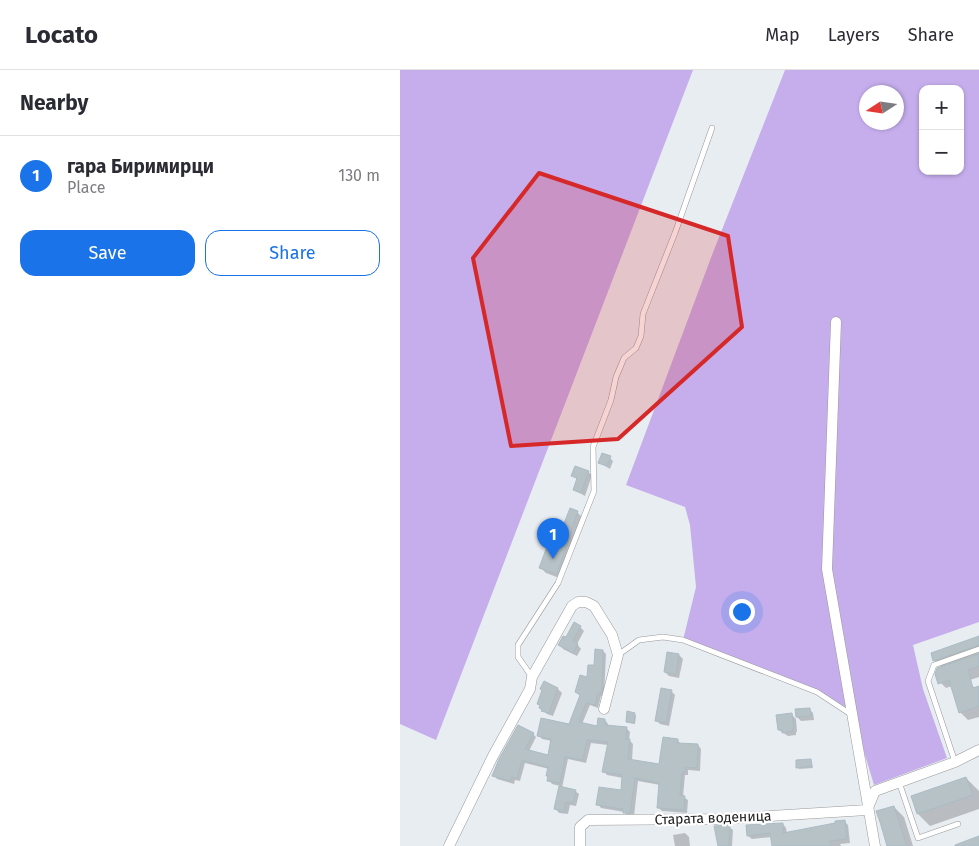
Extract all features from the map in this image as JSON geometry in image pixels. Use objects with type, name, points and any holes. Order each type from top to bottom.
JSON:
[{"type":"street","points":[[836,322],[827,569],[853,715],[867,810],[875,846]]},
{"type":"street","points":[[449,846],[493,756],[530,689],[532,677],[572,606],[578,602],[586,602],[594,606],[612,635],[618,655],[604,709]]},
{"type":"street","points":[[867,810],[875,791],[955,762],[979,750]]},
{"type":"street","name":"Старата воденица","points":[[580,846],[580,827],[588,820],[722,819],[867,810]]},
{"type":"lane","points":[[532,677],[518,657],[518,645],[558,583],[594,491],[593,447],[611,400],[616,377],[624,358],[636,348],[641,336],[643,314],[675,233],[712,128]]},
{"type":"lane","points":[[618,655],[638,640],[663,637],[683,640],[817,692],[853,715]]},
{"type":"lane","points":[[955,762],[928,681],[934,665],[979,650]]},
{"type":"lane","points":[[898,782],[918,838],[958,824]]},
{"type":"highlighted area","points":[[539,173],[728,236],[742,327],[618,439],[511,446],[473,258]]},
{"type":"shaded area","points":[[400,70],[693,70],[436,740],[400,724]]},
{"type":"shaded area","points":[[785,70],[979,70],[979,622],[913,645],[923,689],[947,758],[874,785],[853,715],[817,692],[683,640],[696,587],[690,525],[685,507],[626,485],[712,255]]},
{"type":"building","points":[[602,453],[611,456],[607,466],[598,463]]},
{"type":"building","points":[[575,466],[589,471],[581,493],[573,490],[577,478],[571,476]]},
{"type":"building","points":[[570,508],[578,511],[557,574],[539,568],[548,544],[551,546],[555,535],[559,536]]},
{"type":"building","points":[[574,622],[581,626],[573,641],[578,644],[573,653],[558,645],[563,636],[566,637]]},
{"type":"building","points":[[979,636],[979,645],[933,661],[931,653]]},
{"type":"building","points":[[595,649],[603,650],[602,690],[601,694],[598,693],[595,705],[586,703],[579,722],[597,726],[598,718],[605,719],[605,725],[627,727],[626,739],[630,739],[628,759],[659,764],[663,737],[678,739],[678,743],[698,744],[697,768],[685,767],[685,772],[682,772],[680,795],[685,796],[684,810],[657,808],[659,783],[635,778],[630,813],[623,813],[623,809],[596,805],[599,787],[621,790],[622,775],[602,772],[608,742],[587,740],[583,760],[565,757],[560,783],[547,781],[548,767],[522,760],[517,778],[512,777],[511,781],[492,776],[518,725],[534,733],[525,749],[548,755],[551,739],[537,736],[541,718],[569,724],[580,695],[575,692],[580,675],[587,677],[588,665],[594,665]]},
{"type":"building","points":[[667,652],[679,654],[676,674],[664,672]]},
{"type":"building","points":[[979,654],[979,666],[968,670],[973,688],[979,686],[979,706],[959,713],[949,680],[938,684],[935,674],[937,668]]},
{"type":"building","points":[[544,681],[558,688],[549,713],[541,711],[540,705],[537,704]]},
{"type":"building","points":[[661,688],[672,690],[666,723],[655,721]]},
{"type":"building","points":[[810,708],[811,716],[796,717],[795,709]]},
{"type":"building","points":[[627,711],[635,713],[634,723],[626,722]]},
{"type":"building","points":[[792,713],[793,731],[782,733],[782,730],[778,730],[776,715]]},
{"type":"building","points":[[811,759],[812,766],[796,768],[796,760]]},
{"type":"building","points":[[966,777],[973,795],[917,814],[911,796]]},
{"type":"building","points":[[559,786],[576,790],[573,803],[566,802],[564,812],[554,809]]},
{"type":"building","points":[[894,806],[907,846],[887,846],[876,811]]},
{"type":"building","points":[[845,820],[847,839],[830,841],[831,846],[772,846],[770,833],[747,836],[746,825],[783,823],[783,833]]},
{"type":"building","points":[[730,825],[729,846],[718,846],[714,826]]},
{"type":"building","points":[[979,836],[979,846],[955,846],[955,845]]},
{"type":"place","name":"гара Биримирци","points":[[553,559]]}]
